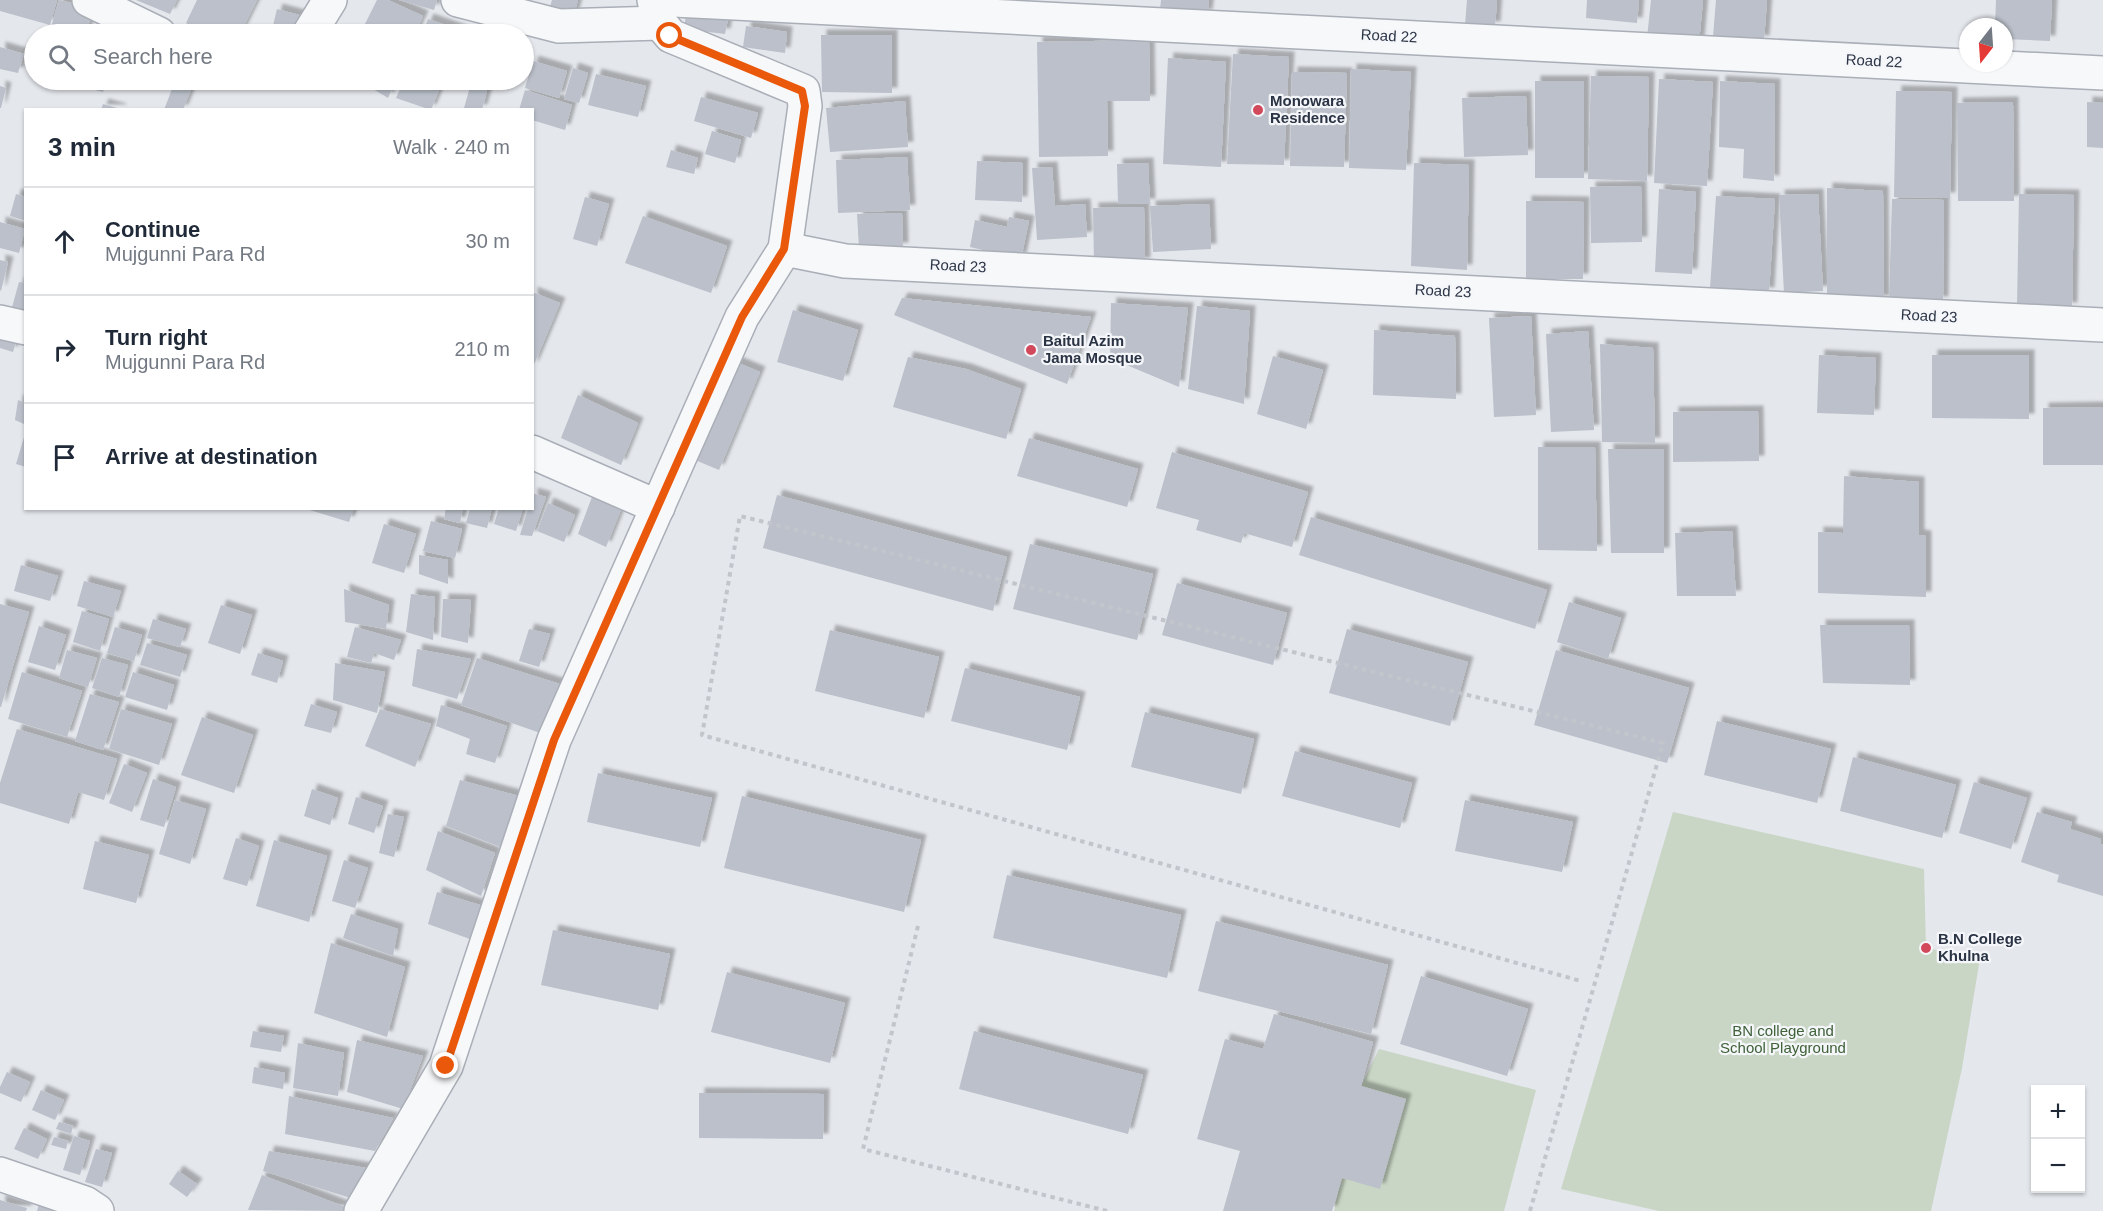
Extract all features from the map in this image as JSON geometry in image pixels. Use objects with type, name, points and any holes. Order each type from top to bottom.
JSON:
[{"type":"street","points":[[89,0],[138,24]]},
{"type":"street","points":[[315,24],[330,0]]},
{"type":"street","name":"Road 22","points":[[458,0],[559,26],[663,8],[2103,73]]},
{"type":"street","points":[[361,1211],[446,1066],[554,740],[742,317],[784,249],[805,106],[802,91],[670,36],[663,8]]},
{"type":"street","name":"Road 23","points":[[784,249],[845,261],[2103,325]]},
{"type":"street","points":[[0,322],[24,328]]},
{"type":"street","points":[[534,453],[658,507]]},
{"type":"street","points":[[0,1174],[85,1203],[97,1211]]},
{"type":"path","points":[[1530,1211],[1663,743],[740,516],[702,735],[1581,981]]},
{"type":"path","points":[[918,926],[863,1149],[1107,1211]]},
{"type":"green space","name":"BN college and School Playground","points":[[1673,812],[1924,869],[1926,948],[1980,958],[1962,1068],[1931,1211],[1659,1211],[1561,1189]]},
{"type":"green space","points":[[1379,1049],[1536,1090],[1504,1211],[1334,1211],[1361,1086]]},
{"type":"building","points":[[0,0],[57,0],[50,24],[0,11]]},
{"type":"building","points":[[59,0],[93,8],[89,24],[52,24]]},
{"type":"building","points":[[136,0],[177,0],[170,14]]},
{"type":"building","points":[[197,0],[257,0],[245,24],[186,23]]},
{"type":"building","points":[[377,0],[388,0],[423,16],[419,24],[365,24]]},
{"type":"building","points":[[399,0],[437,0],[434,10]]},
{"type":"building","points":[[552,0],[578,0],[568,35],[544,28]]},
{"type":"building","points":[[1161,0],[1209,0],[1207,15],[1160,10]]},
{"type":"building","points":[[1467,0],[1497,0],[1495,27],[1465,25]]},
{"type":"building","points":[[1587,0],[1639,0],[1637,23],[1586,18]]},
{"type":"building","points":[[1651,0],[1703,0],[1699,43],[1647,38]]},
{"type":"building","points":[[1716,0],[1767,0],[1764,41],[1713,37]]},
{"type":"building","points":[[1996,0],[2052,0],[2050,41],[2013,39],[2013,18],[1995,18]]},
{"type":"building","points":[[687,8],[729,13],[725,34],[684,29]]},
{"type":"building","points":[[277,9],[314,19],[313,24],[273,24]]},
{"type":"building","points":[[428,19],[443,24],[426,24]]},
{"type":"building","points":[[746,26],[787,32],[785,53],[743,47]]},
{"type":"building","points":[[821,35],[892,35],[892,93],[822,92]]},
{"type":"building","points":[[1149,40],[1150,101],[1107,101],[1108,156],[1039,157],[1037,42]]},
{"type":"building","points":[[0,47],[24,54],[18,73],[0,69]]},
{"type":"building","name":"Monowara Residence","points":[[1233,54],[1289,57],[1284,165],[1227,164]]},
{"type":"building","points":[[1168,58],[1226,62],[1221,167],[1163,164]]},
{"type":"building","points":[[534,61],[567,71],[559,98],[532,90],[534,90]]},
{"type":"building","points":[[573,68],[588,73],[579,103],[564,99]]},
{"type":"building","points":[[1351,69],[1411,72],[1406,170],[1349,168]]},
{"type":"building","points":[[1292,72],[1347,73],[1344,167],[1290,166]]},
{"type":"building","points":[[596,74],[646,86],[638,117],[588,105]]},
{"type":"building","points":[[1591,76],[1649,77],[1647,181],[1588,179]]},
{"type":"building","points":[[1659,79],[1713,82],[1707,186],[1654,183]]},
{"type":"building","points":[[1535,81],[1584,81],[1584,178],[1535,178]]},
{"type":"building","points":[[1720,81],[1775,84],[1774,181],[1743,178],[1744,149],[1719,147]]},
{"type":"building","points":[[0,86],[6,88],[1,108],[0,108]]},
{"type":"building","points":[[172,90],[191,90],[184,108],[165,108]]},
{"type":"building","points":[[375,90],[392,90],[388,98]]},
{"type":"building","points":[[400,90],[439,90],[432,108],[396,98]]},
{"type":"building","points":[[469,90],[487,91],[483,108],[464,108]]},
{"type":"building","points":[[525,90],[572,105],[565,130],[534,121],[534,108],[520,108]]},
{"type":"building","points":[[1896,91],[1952,92],[1950,198],[1894,197]]},
{"type":"building","points":[[1526,96],[1528,155],[1464,157],[1462,98]]},
{"type":"building","points":[[701,97],[758,113],[751,138],[694,121]]},
{"type":"building","points":[[905,101],[908,147],[830,152],[826,108]]},
{"type":"building","points":[[2013,102],[2014,201],[1958,201],[1957,103]]},
{"type":"building","points":[[2087,102],[2103,103],[2103,148],[2087,147]]},
{"type":"building","points":[[103,104],[117,108],[102,108]]},
{"type":"building","points":[[712,131],[741,140],[735,163],[705,154]]},
{"type":"building","points":[[671,150],[698,158],[694,174],[666,167]]},
{"type":"building","points":[[907,157],[910,210],[838,213],[836,160]]},
{"type":"building","points":[[977,161],[1023,163],[1022,202],[975,200]]},
{"type":"building","points":[[1148,163],[1150,204],[1118,204],[1117,164]]},
{"type":"building","points":[[1414,163],[1469,165],[1467,270],[1411,266]]},
{"type":"building","points":[[1052,167],[1055,206],[1085,204],[1087,237],[1037,240],[1032,168]]},
{"type":"building","points":[[1641,186],[1642,242],[1591,243],[1590,187]]},
{"type":"building","points":[[1827,188],[1883,191],[1884,301],[1827,298]]},
{"type":"building","points":[[1659,189],[1696,192],[1692,274],[1655,272]]},
{"type":"building","points":[[16,194],[24,196],[24,220],[10,216]]},
{"type":"building","points":[[1818,194],[1823,291],[1784,293],[1779,195]]},
{"type":"building","points":[[2019,194],[2074,195],[2072,308],[2017,306]]},
{"type":"building","points":[[1716,196],[1775,199],[1769,293],[1710,289]]},
{"type":"building","points":[[585,197],[609,204],[597,246],[573,239]]},
{"type":"building","points":[[1892,199],[1944,200],[1943,302],[1889,300]]},
{"type":"building","points":[[1526,201],[1584,202],[1583,279],[1526,279]]},
{"type":"building","points":[[1209,204],[1211,249],[1153,252],[1150,206]]},
{"type":"building","points":[[1144,207],[1145,263],[1094,264],[1093,208]]},
{"type":"building","points":[[902,213],[903,248],[859,249],[857,214]]},
{"type":"building","points":[[643,216],[727,246],[711,293],[625,263]]},
{"type":"building","points":[[1009,217],[1029,221],[1021,259],[970,247],[975,220],[1007,227]]},
{"type":"building","points":[[0,222],[24,229],[19,253],[0,248]]},
{"type":"building","points":[[0,260],[8,262],[1,291],[0,290]]},
{"type":"building","points":[[19,282],[24,283],[24,314],[11,311]]},
{"type":"building","points":[[534,293],[560,303],[534,365]]},
{"type":"building","name":"Baitul Azim Jama Mosque","points":[[902,298],[1091,317],[1067,384],[894,315]]},
{"type":"building","points":[[1111,303],[1188,308],[1179,387],[1110,358]]},
{"type":"building","points":[[1197,306],[1250,311],[1244,404],[1188,389]]},
{"type":"building","points":[[793,310],[858,330],[843,381],[777,362]]},
{"type":"building","points":[[1531,316],[1536,415],[1494,417],[1489,318]]},
{"type":"building","points":[[0,330],[18,335],[13,352],[0,348]]},
{"type":"building","points":[[1374,330],[1455,336],[1456,399],[1373,395]]},
{"type":"building","points":[[1588,331],[1594,430],[1551,432],[1546,334]]},
{"type":"building","points":[[1600,344],[1653,348],[1655,443],[1602,442]]},
{"type":"building","points":[[1819,355],[1876,358],[1874,415],[1817,413]]},
{"type":"building","points":[[1932,355],[2029,355],[2029,419],[1932,418]]},
{"type":"building","points":[[1273,356],[1323,370],[1306,429],[1257,414]]},
{"type":"building","points":[[908,357],[966,369],[1021,389],[1006,439],[893,407]]},
{"type":"building","points":[[736,362],[760,372],[719,470],[695,460]]},
{"type":"building","points":[[578,395],[638,423],[621,465],[561,438]]},
{"type":"building","points":[[18,400],[24,402],[24,424],[15,420]]},
{"type":"building","points":[[2103,407],[2103,465],[2043,465],[2043,408]]},
{"type":"building","points":[[1758,411],[1759,461],[1673,462],[1673,412]]},
{"type":"building","points":[[24,437],[24,466],[16,464]]},
{"type":"building","points":[[1029,438],[1138,469],[1127,507],[1017,476]]},
{"type":"building","points":[[1538,447],[1595,447],[1597,551],[1538,550]]},
{"type":"building","points":[[1608,449],[1664,449],[1664,553],[1611,553]]},
{"type":"building","points":[[1172,452],[1308,492],[1292,547],[1244,533],[1241,543],[1196,530],[1199,520],[1156,508]]},
{"type":"building","points":[[1844,476],[1919,482],[1919,535],[1926,536],[1926,597],[1818,593],[1818,532],[1843,533]]},
{"type":"building","points":[[595,489],[624,502],[606,547],[578,534]]},
{"type":"building","points":[[534,494],[546,497],[532,536],[520,535],[527,510],[534,510]]},
{"type":"building","points":[[777,495],[1007,557],[993,611],[763,548]]},
{"type":"building","points":[[548,503],[575,515],[564,542],[537,531]]},
{"type":"building","points":[[310,510],[353,510],[349,522]]},
{"type":"building","points":[[446,510],[463,510],[460,523],[444,519]]},
{"type":"building","points":[[469,510],[492,510],[487,528],[466,523]]},
{"type":"building","points":[[498,510],[522,510],[516,531],[494,524]]},
{"type":"building","points":[[1311,517],[1547,590],[1535,629],[1299,555]]},
{"type":"building","points":[[431,521],[462,529],[455,558],[423,551]]},
{"type":"building","points":[[384,524],[416,534],[404,573],[372,563]]},
{"type":"building","points":[[1732,531],[1736,596],[1677,596],[1675,533]]},
{"type":"building","points":[[1030,544],[1153,574],[1137,640],[1013,609]]},
{"type":"building","points":[[419,555],[448,560],[448,584],[419,574]]},
{"type":"building","points":[[21,565],[58,576],[50,601],[14,591]]},
{"type":"building","points":[[84,581],[121,591],[113,617],[77,606]]},
{"type":"building","points":[[1177,583],[1287,613],[1273,665],[1162,635]]},
{"type":"building","points":[[344,589],[389,605],[386,629],[345,622]]},
{"type":"building","points":[[411,594],[435,597],[433,640],[406,632]]},
{"type":"building","points":[[443,599],[471,600],[468,643],[441,637]]},
{"type":"building","points":[[1569,602],[1621,618],[1608,659],[1557,642]]},
{"type":"building","points":[[0,604],[29,612],[1,707],[0,707]]},
{"type":"building","points":[[221,605],[252,615],[240,654],[208,643]]},
{"type":"building","points":[[82,611],[109,619],[100,651],[73,642]]},
{"type":"building","points":[[153,619],[186,629],[180,647],[147,638]]},
{"type":"building","points":[[1820,625],[1909,625],[1910,685],[1823,683]]},
{"type":"building","points":[[39,626],[66,635],[55,670],[28,662]]},
{"type":"building","points":[[115,627],[142,635],[134,661],[107,653]]},
{"type":"building","points":[[355,627],[401,640],[394,660],[374,653],[371,663],[347,657]]},
{"type":"building","points":[[529,629],[550,634],[539,667],[519,661]]},
{"type":"building","points":[[1347,629],[1468,662],[1450,726],[1329,693]]},
{"type":"building","points":[[830,630],[939,657],[924,718],[815,691]]},
{"type":"building","points":[[147,643],[187,655],[180,677],[140,665]]},
{"type":"building","points":[[417,649],[471,659],[457,699],[412,686]]},
{"type":"building","points":[[67,650],[97,658],[88,687],[59,678]]},
{"type":"building","points":[[1556,650],[1689,688],[1667,763],[1534,725]]},
{"type":"building","points":[[258,653],[283,661],[277,683],[251,675]]},
{"type":"building","points":[[102,658],[128,665],[119,697],[92,688]]},
{"type":"building","points":[[477,658],[563,685],[543,734],[461,705]]},
{"type":"building","points":[[335,663],[385,672],[377,713],[333,700]]},
{"type":"building","points":[[965,668],[1080,697],[1067,750],[951,721]]},
{"type":"building","points":[[22,672],[82,691],[67,737],[8,719]]},
{"type":"building","points":[[133,672],[174,685],[167,710],[125,697]]},
{"type":"building","points":[[90,694],[119,702],[103,750],[75,741]]},
{"type":"building","points":[[311,704],[337,712],[331,733],[304,726]]},
{"type":"building","points":[[441,705],[507,726],[495,763],[466,754],[470,739],[436,726]]},
{"type":"building","points":[[121,709],[172,724],[159,765],[109,749]]},
{"type":"building","points":[[380,709],[431,724],[415,767],[365,746]]},
{"type":"building","points":[[1145,712],[1254,739],[1241,794],[1131,767]]},
{"type":"building","points":[[202,717],[253,735],[234,793],[181,775]]},
{"type":"building","points":[[1717,721],[1831,749],[1817,803],[1704,775]]},
{"type":"building","points":[[17,729],[117,759],[104,800],[78,792],[69,824],[0,803],[0,783]]},
{"type":"building","points":[[1295,751],[1412,783],[1400,828],[1282,796]]},
{"type":"building","points":[[1853,757],[1956,785],[1942,838],[1840,811]]},
{"type":"building","points":[[124,764],[147,773],[132,812],[109,803]]},
{"type":"building","points":[[598,773],[712,798],[700,847],[587,822]]},
{"type":"building","points":[[153,779],[176,787],[164,827],[140,820]]},
{"type":"building","points":[[460,780],[526,798],[508,850],[446,826]]},
{"type":"building","points":[[1974,782],[2027,798],[2011,849],[1959,833]]},
{"type":"building","points":[[312,789],[338,798],[330,825],[304,816]]},
{"type":"building","points":[[742,796],[921,840],[904,912],[724,868]]},
{"type":"building","points":[[356,797],[383,806],[374,833],[348,824]]},
{"type":"building","points":[[175,800],[206,809],[190,864],[159,854]]},
{"type":"building","points":[[1465,800],[1573,822],[1562,872],[1455,851]]},
{"type":"building","points":[[2037,812],[2072,822],[2070,829],[2101,839],[2103,896],[2057,882],[2059,875],[2021,862]]},
{"type":"building","points":[[388,814],[404,817],[394,857],[379,853]]},
{"type":"building","points":[[438,831],[495,853],[481,896],[426,870]]},
{"type":"building","points":[[236,838],[259,846],[247,886],[223,879]]},
{"type":"building","points":[[274,840],[327,856],[309,922],[256,906]]},
{"type":"building","points":[[95,841],[149,855],[136,903],[83,889]]},
{"type":"building","points":[[344,860],[368,868],[355,908],[332,901]]},
{"type":"building","points":[[1007,875],[1181,915],[1167,978],[993,938]]},
{"type":"building","points":[[437,892],[490,908],[481,943],[428,924]]},
{"type":"building","points":[[351,914],[398,929],[393,956],[343,938]]},
{"type":"building","points":[[1216,921],[1388,965],[1371,1034],[1198,991]]},
{"type":"building","points":[[553,930],[670,954],[658,1010],[541,985]]},
{"type":"building","points":[[331,943],[405,967],[387,1037],[314,1013]]},
{"type":"building","points":[[727,972],[845,1003],[830,1063],[711,1032]]},
{"type":"building","points":[[1421,976],[1528,1009],[1507,1076],[1400,1044]]},
{"type":"building","points":[[1274,1014],[1373,1042],[1361,1086],[1406,1099],[1380,1189],[1342,1178],[1332,1211],[1223,1211],[1240,1151],[1197,1139],[1225,1039],[1263,1049]]},
{"type":"building","points":[[253,1031],[284,1036],[281,1052],[250,1047]]},
{"type":"building","points":[[974,1031],[1143,1075],[1128,1134],[959,1089]]},
{"type":"building","points":[[357,1040],[423,1056],[403,1109],[347,1092]]},
{"type":"building","points":[[298,1043],[344,1053],[338,1096],[293,1088]]},
{"type":"building","points":[[254,1067],[285,1073],[283,1089],[252,1083]]},
{"type":"building","points":[[7,1072],[30,1082],[21,1102],[0,1093],[0,1087]]},
{"type":"building","points":[[41,1090],[64,1100],[55,1120],[32,1110]]},
{"type":"building","points":[[699,1093],[824,1094],[823,1139],[699,1138]]},
{"type":"building","points":[[289,1096],[393,1118],[375,1151],[285,1134]]},
{"type":"building","points":[[59,1122],[73,1126],[71,1134],[56,1129]]},
{"type":"building","points":[[24,1128],[47,1139],[38,1159],[14,1149]]},
{"type":"building","points":[[74,1136],[90,1141],[80,1175],[63,1170]]},
{"type":"building","points":[[54,1137],[68,1141],[66,1149],[51,1145]]},
{"type":"building","points":[[96,1149],[112,1153],[102,1187],[85,1182]]},
{"type":"building","points":[[269,1151],[366,1168],[354,1199],[263,1171]]},
{"type":"building","points":[[178,1171],[197,1184],[187,1197],[169,1184]]},
{"type":"building","points":[[262,1175],[348,1208],[347,1211],[248,1210]]},
{"type":"building","points":[[0,1200],[27,1208],[26,1211],[0,1211]]},
{"type":"building","points":[[39,1204],[62,1211],[37,1211]]},
{"type":"place","name":"Monowara Residence","points":[[1258,110]]},
{"type":"place","name":"Baitul Azim Jama Mosque","points":[[1031,350]]},
{"type":"place","name":"B.N College Khulna","points":[[1926,948]]},
{"type":"route","points":[[446,1066],[554,740],[742,317],[784,249],[805,106],[802,91],[670,36]]}]
